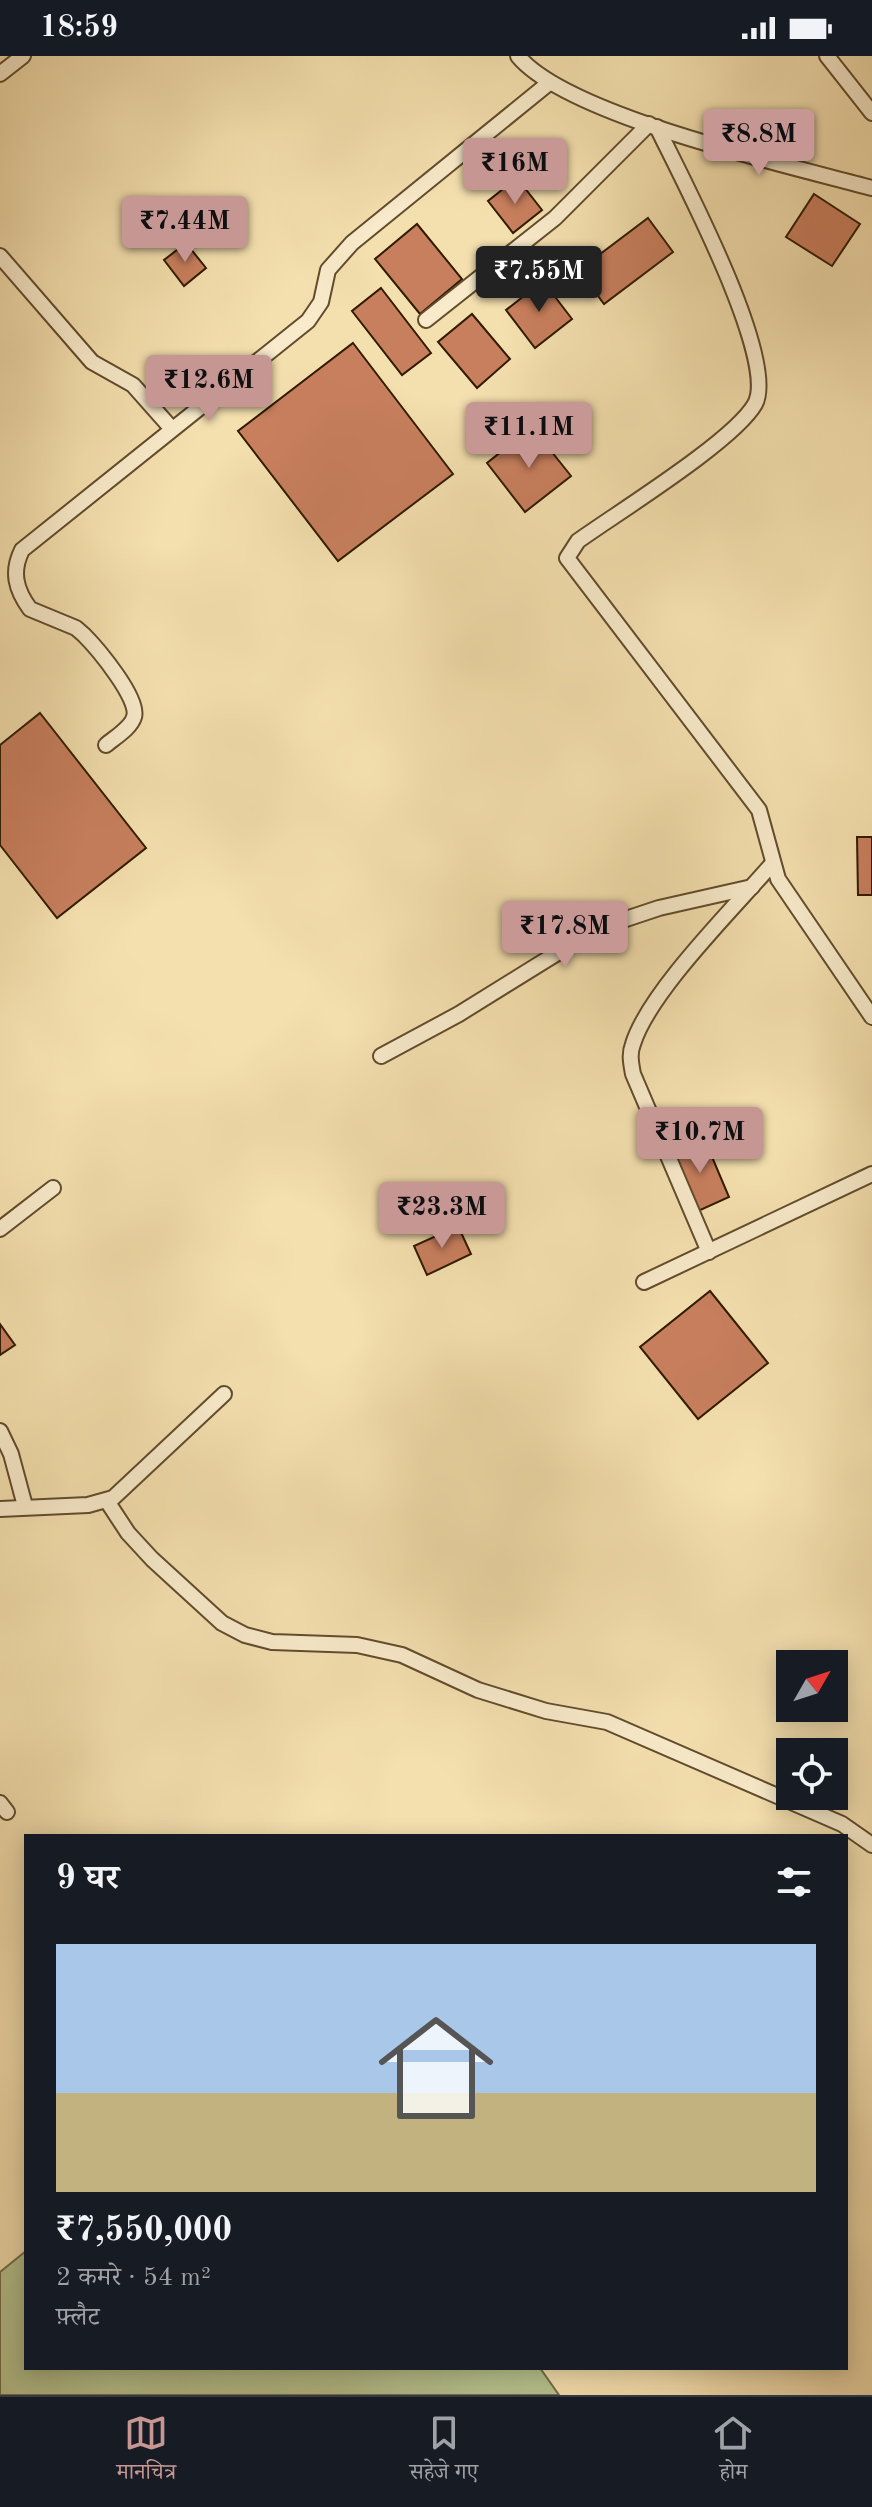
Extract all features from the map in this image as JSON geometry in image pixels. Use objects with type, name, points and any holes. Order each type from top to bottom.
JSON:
[{"type":"street","points":[[0,74],[23,56]]},
{"type":"street","points":[[518,56],[549,83],[653,126],[872,188]]},
{"type":"street","points":[[827,56],[872,113]]},
{"type":"street","points":[[106,745],[134,717],[130,695],[91,642],[76,628],[30,609],[15,579],[17,562],[28,543],[308,321],[321,302],[328,270],[352,243],[549,83]]},
{"type":"street","points":[[426,320],[566,209],[653,126]]},
{"type":"street","points":[[653,126],[725,270],[757,359],[760,379],[756,402],[725,435],[578,541],[567,558],[759,810],[766,826],[772,864],[793,904],[872,1017]]},
{"type":"street","points":[[3,266],[92,362],[133,385],[172,429]]},
{"type":"street","points":[[709,1252],[633,1074],[631,1047],[644,1021],[670,983],[772,864]]},
{"type":"street","points":[[381,1056],[459,1014],[596,929],[635,914],[752,887]]},
{"type":"street","points":[[644,1282],[872,1174]]},
{"type":"street","points":[[0,1229],[53,1188]]},
{"type":"street","points":[[0,1509],[73,1507],[107,1501],[120,1494],[224,1394]]},
{"type":"street","points":[[0,1431],[15,1464],[25,1506]]},
{"type":"street","points":[[107,1501],[135,1542],[216,1618],[234,1630],[272,1642],[328,1643],[389,1652],[478,1690],[557,1714],[607,1722],[842,1824],[872,1845]]},
{"type":"green space","points":[[24,2253],[24,2370],[541,2370],[559,2395],[0,2395],[0,2272]]},
{"type":"building","points":[[517,178],[542,210],[513,233],[488,201]]},
{"type":"building","points":[[814,194],[860,224],[832,266],[786,237]]},
{"type":"building","points":[[648,218],[673,252],[604,304],[579,270]]},
{"type":"building","points":[[417,224],[462,279],[420,314],[375,259]]},
{"type":"building","points":[[186,243],[206,268],[184,286],[164,260]]},
{"type":"building","points":[[543,281],[572,319],[535,348],[506,310]]},
{"type":"building","points":[[381,288],[431,353],[402,375],[352,311]]},
{"type":"building","points":[[472,314],[510,359],[477,388],[438,342]]},
{"type":"building","points":[[353,343],[453,474],[338,561],[238,431]]},
{"type":"building","points":[[532,427],[571,476],[525,512],[487,463]]},
{"type":"building","points":[[40,713],[146,848],[57,918],[0,845],[0,745]]},
{"type":"building","points":[[857,837],[872,837],[872,895],[858,895]]},
{"type":"building","points":[[704,1138],[729,1197],[696,1212],[670,1153]]},
{"type":"building","points":[[458,1226],[471,1254],[427,1275],[414,1246]]},
{"type":"building","points":[[710,1291],[768,1363],[698,1419],[640,1347]]},
{"type":"building","points":[[0,1324],[15,1345],[0,1355]]}]
